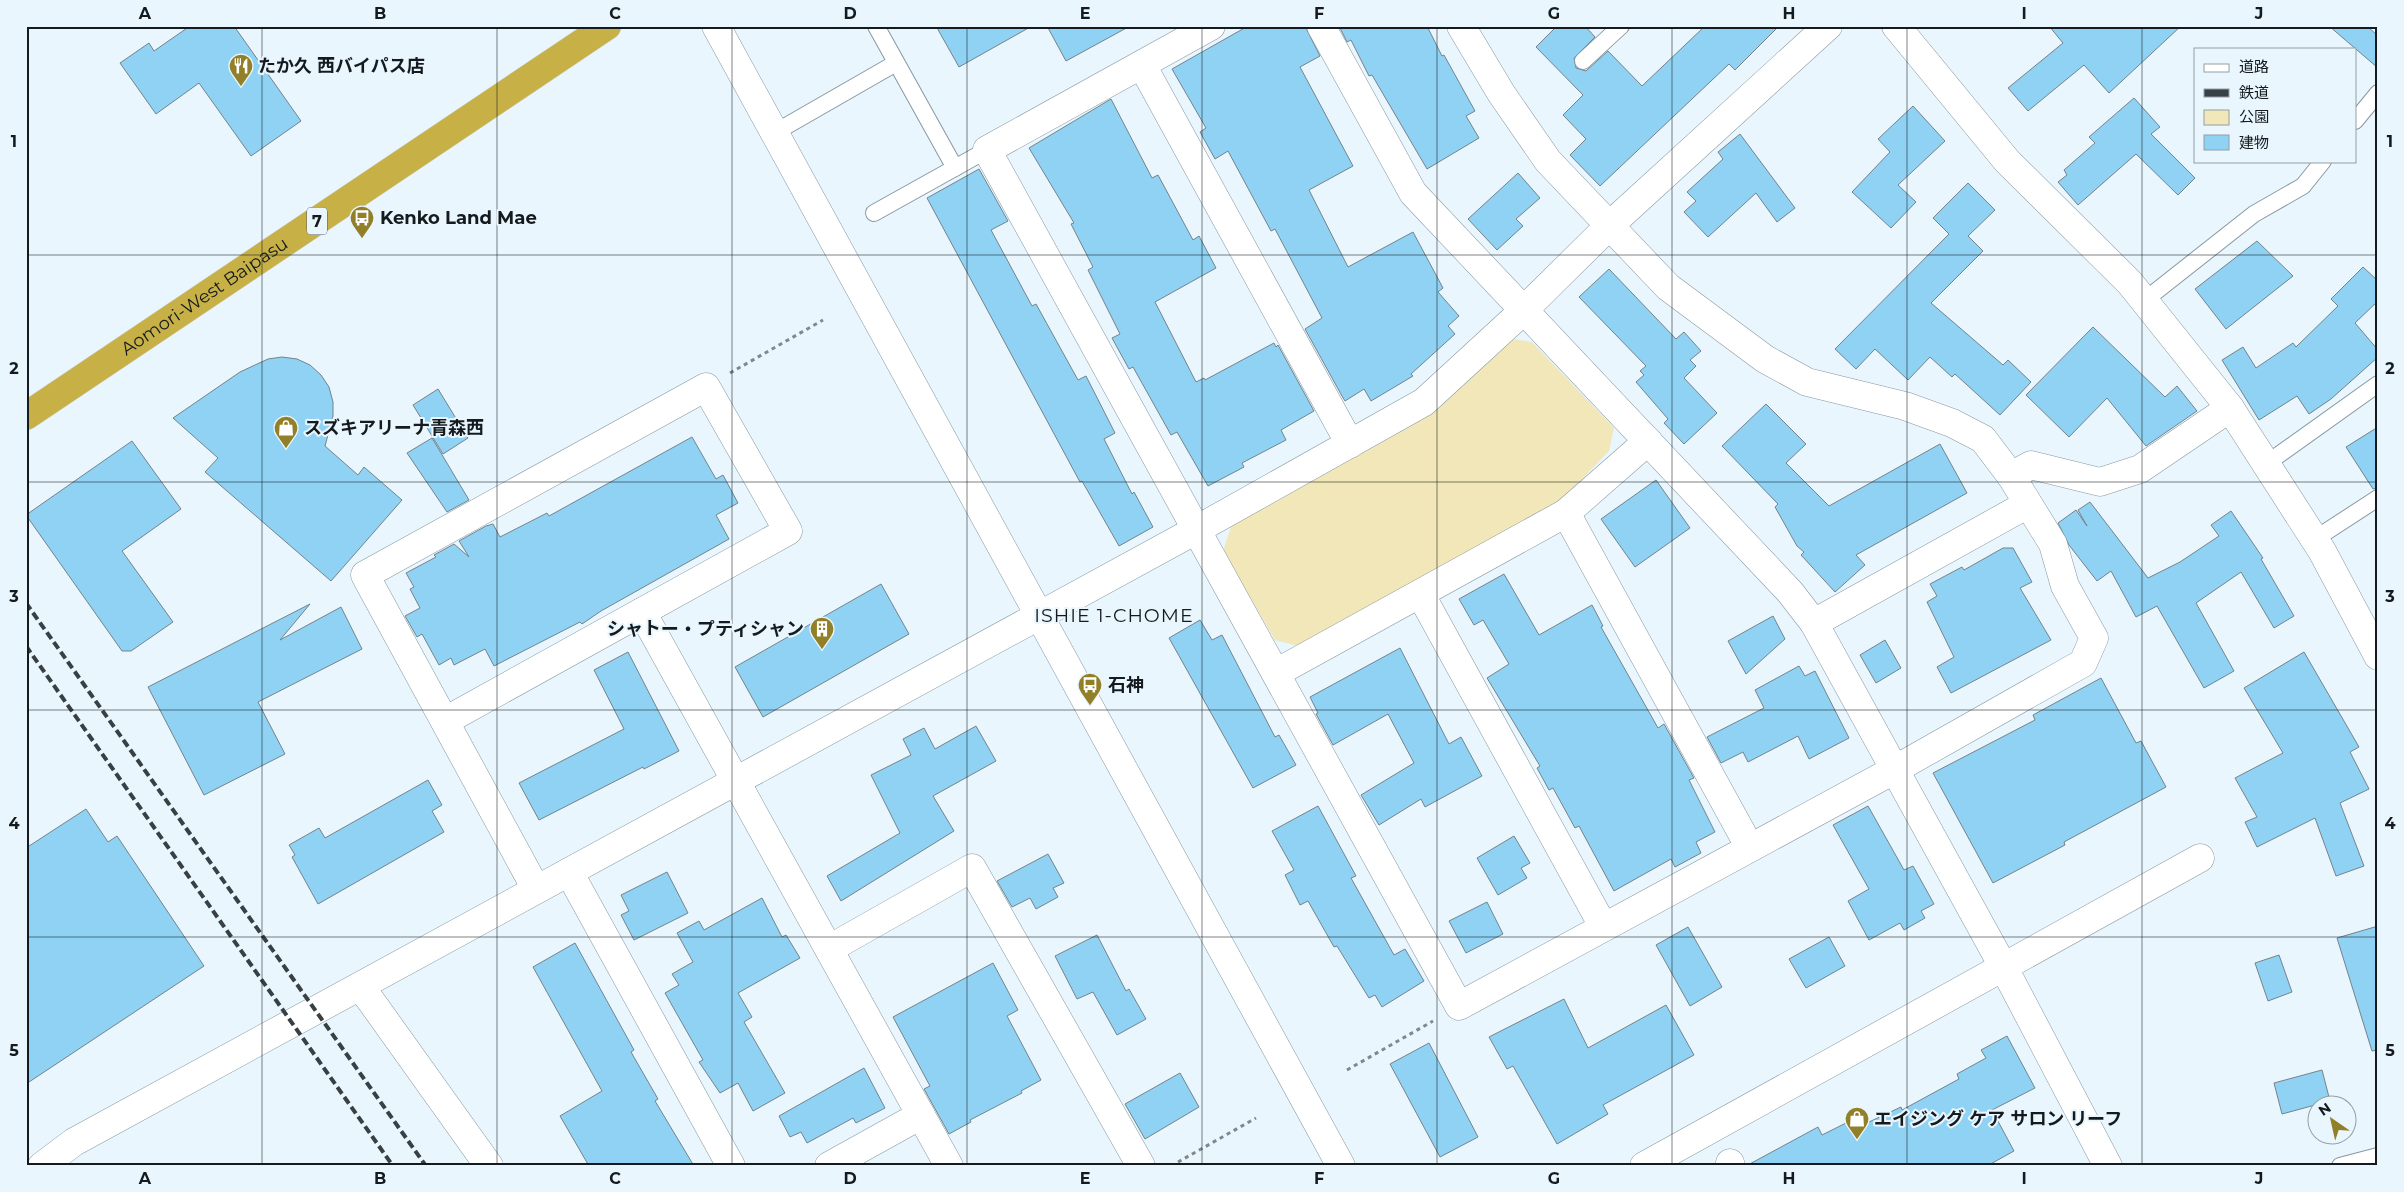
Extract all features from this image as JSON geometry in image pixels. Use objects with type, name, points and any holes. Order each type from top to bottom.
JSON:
[{"type":"highway","name":"Aomori-West Baipasu","points":[[26,416],[607,26]]},
{"type":"street","points":[[716,26],[1341,1166]]},
{"type":"street","points":[[1210,26],[987,150],[1459,1006],[1602,926],[1894,770],[2083,662],[2094,638],[2065,586],[2053,544],[2012,476],[1983,439],[1952,423],[1905,406],[1807,382],[1765,359],[1668,287],[1548,161],[1501,93],[1461,26]]},
{"type":"street","points":[[1321,26],[1413,193],[1790,592],[1814,624],[2004,968],[2108,1166]]},
{"type":"street","points":[[1896,26],[2007,162],[2145,300],[2230,408],[2315,539],[2378,656]]},
{"type":"street","points":[[42,1166],[74,1142],[1196,530],[1424,402],[1523,311],[1610,225],[1819,29]]},
{"type":"street","points":[[1142,65],[1350,444]]},
{"type":"street","points":[[445,721],[788,531],[706,387],[365,575],[536,889]]},
{"type":"street","points":[[2012,476],[2031,465],[2100,482],[2140,469],[2230,408]]},
{"type":"street","points":[[1276,674],[1566,514],[1648,441]]},
{"type":"street","points":[[1814,624],[2028,504]]},
{"type":"street","points":[[1566,514],[1750,846]]},
{"type":"street","points":[[1421,595],[1602,926]]},
{"type":"street","points":[[642,612],[949,1166]]},
{"type":"street","points":[[1644,1166],[2200,858]]},
{"type":"street","points":[[829,949],[972,868],[1141,1166]]},
{"type":"street","points":[[569,872],[731,1166]]},
{"type":"street","points":[[361,987],[488,1166]]},
{"type":"street","points":[[829,1166],[921,1114]]},
{"type":"lane","points":[[876,26],[955,168]]},
{"type":"lane","points":[[1584,61],[1621,26]]},
{"type":"lane","points":[[774,133],[896,63]]},
{"type":"lane","points":[[2356,120],[2378,93]]},
{"type":"lane","points":[[874,214],[987,150]]},
{"type":"lane","points":[[2145,300],[2254,214],[2303,186],[2322,162]]},
{"type":"lane","points":[[2266,464],[2378,384]]},
{"type":"lane","points":[[2315,539],[2378,498]]},
{"type":"lane","points":[[2340,1166],[2378,1156]]},
{"type":"path","points":[[706,387],[823,320]]},
{"type":"path","points":[[1346,1070],[1459,1006]]},
{"type":"path","points":[[1171,1166],[1256,1118]]},
{"type":"green space","points":[[1513,339],[1532,342],[1614,428],[1609,451],[1561,501],[1298,646],[1275,640],[1223,551],[1232,524],[1425,416]]},
{"type":"building","points":[[190,26],[234,26],[301,121],[251,156],[199,83],[156,114],[120,63],[149,43],[154,51]]},
{"type":"building","points":[[936,26],[1032,26],[959,67]]},
{"type":"building","points":[[1047,26],[1130,26],[1066,61]]},
{"type":"building","points":[[1248,26],[1305,26],[1320,56],[1300,67],[1353,166],[1309,190],[1348,267],[1413,232],[1443,288],[1438,292],[1459,316],[1448,326],[1455,334],[1411,374],[1413,376],[1371,401],[1364,389],[1345,401],[1342,396],[1305,329],[1322,318],[1275,229],[1271,231],[1228,151],[1215,159],[1200,132],[1206,128],[1172,69]]},
{"type":"building","points":[[1339,26],[1427,26],[1442,56],[1444,55],[1475,111],[1466,116],[1479,138],[1427,169],[1372,75],[1369,76],[1351,40],[1347,42]]},
{"type":"building","points":[[1557,26],[1585,26],[1595,37],[1574,58],[1576,68],[1586,71],[1608,51],[1642,86],[1705,26],[1779,26],[1735,70],[1729,64],[1600,186],[1570,155],[1586,139],[1563,115],[1583,95],[1536,47]]},
{"type":"building","points":[[2049,26],[2181,26],[2109,93],[2084,65],[2028,111],[2008,88],[2063,43]]},
{"type":"building","points":[[2329,26],[2367,26],[2378,36],[2378,68]]},
{"type":"building","points":[[2134,98],[2160,127],[2151,134],[2195,178],[2178,195],[2136,154],[2078,205],[2058,182],[2067,175],[2064,170],[2095,143],[2089,137]]},
{"type":"building","points":[[1111,99],[1152,178],[1158,175],[1193,240],[1199,236],[1216,268],[1155,302],[1196,382],[1204,378],[1205,380],[1274,343],[1276,347],[1278,345],[1314,411],[1281,430],[1286,440],[1242,463],[1244,467],[1208,486],[1177,432],[1171,435],[1133,367],[1129,369],[1112,338],[1120,334],[1088,270],[1093,267],[1071,224],[1074,223],[1029,148]]},
{"type":"building","points":[[1913,106],[1945,141],[1898,185],[1916,202],[1891,228],[1852,192],[1890,152],[1878,139]]},
{"type":"building","points":[[1740,134],[1795,208],[1777,222],[1756,193],[1708,237],[1684,212],[1696,201],[1687,192],[1723,159],[1718,152]]},
{"type":"building","points":[[979,169],[1008,221],[991,230],[1032,306],[1036,304],[1078,380],[1086,376],[1115,433],[1104,439],[1132,494],[1134,492],[1153,527],[1119,546],[1082,481],[1080,482],[927,198]]},
{"type":"building","points":[[1518,173],[1540,198],[1516,219],[1523,226],[1497,250],[1468,219]]},
{"type":"building","points":[[1968,183],[1995,210],[1968,236],[1983,251],[1931,303],[2003,365],[2008,360],[2031,382],[2000,415],[1955,374],[1952,377],[1930,357],[1908,380],[1875,349],[1856,369],[1835,349],[1949,234],[1933,218]]},
{"type":"building","points":[[2257,241],[2293,276],[2226,329],[2195,289]]},
{"type":"building","points":[[2363,267],[2378,281],[2378,301],[2355,323],[2378,350],[2378,357],[2331,399],[2309,414],[2297,396],[2259,420],[2222,360],[2243,347],[2256,368],[2293,343],[2296,347],[2338,306],[2331,299]]},
{"type":"building","points":[[1609,269],[1676,339],[1684,332],[1701,351],[1690,360],[1696,366],[1684,378],[1717,413],[1684,444],[1664,423],[1668,419],[1636,382],[1644,375],[1640,371],[1646,366],[1579,297]]},
{"type":"building","points":[[2093,327],[2165,397],[2177,386],[2197,411],[2146,446],[2107,398],[2069,437],[2026,395]]},
{"type":"building","points":[[282,357],[297,359],[310,365],[321,375],[329,387],[333,402],[333,416],[325,446],[358,475],[364,467],[402,500],[331,581],[205,472],[218,458],[173,418],[240,372],[268,359]]},
{"type":"building","points":[[438,389],[468,438],[443,454],[413,405]]},
{"type":"building","points":[[1766,404],[1806,444],[1786,463],[1829,506],[1940,444],[1967,493],[1856,555],[1865,565],[1835,592],[1801,555],[1804,552],[1797,546],[1775,507],[1778,504],[1722,446]]},
{"type":"building","points":[[2378,427],[2378,488],[2373,489],[2346,447]]},
{"type":"building","points":[[692,437],[716,479],[723,475],[738,503],[716,515],[729,539],[601,611],[582,624],[580,622],[494,666],[485,649],[454,665],[451,658],[439,665],[422,634],[417,637],[405,616],[420,608],[410,589],[414,587],[406,573],[436,557],[434,555],[454,544],[469,557],[459,541],[486,526],[493,524],[500,537],[547,513],[549,516]]},
{"type":"building","points":[[432,438],[469,500],[447,512],[407,453]]},
{"type":"building","points":[[132,441],[181,509],[122,551],[173,622],[131,651],[122,651],[26,515]]},
{"type":"building","points":[[1656,480],[1690,528],[1635,567],[1601,519]]},
{"type":"building","points":[[2090,502],[2148,578],[2180,562],[2219,536],[2211,525],[2231,511],[2263,558],[2261,559],[2294,616],[2274,628],[2241,572],[2196,603],[2234,671],[2204,688],[2157,606],[2136,617],[2111,571],[2097,581],[2069,545],[2058,523],[2076,510],[2087,526],[2078,510]]},
{"type":"building","points":[[2003,548],[2013,548],[2032,582],[2020,588],[2051,640],[1951,693],[1937,667],[1954,657],[1927,602],[1937,596],[1930,584],[1962,567],[1964,570]]},
{"type":"building","points":[[1504,574],[1539,635],[1592,605],[1603,626],[1601,627],[1658,728],[1664,724],[1694,778],[1689,780],[1715,832],[1696,842],[1701,853],[1675,867],[1671,859],[1614,891],[1579,826],[1575,828],[1553,788],[1549,790],[1537,768],[1540,766],[1487,678],[1509,664],[1483,620],[1474,625],[1459,599]]},
{"type":"building","name":"シャトー・プティシャン","points":[[881,584],[909,634],[763,717],[735,667]]},
{"type":"building","points":[[310,604],[280,640],[341,607],[362,649],[258,702],[285,754],[204,795],[148,687]]},
{"type":"building","points":[[1773,616],[1785,639],[1746,674],[1728,641]]},
{"type":"building","points":[[1200,620],[1212,640],[1222,635],[1275,737],[1279,735],[1296,765],[1253,788],[1169,638]]},
{"type":"building","points":[[1885,640],[1901,668],[1876,683],[1860,655]]},
{"type":"building","points":[[1400,648],[1449,744],[1461,737],[1482,776],[1425,807],[1421,799],[1379,825],[1361,795],[1414,763],[1388,714],[1333,745],[1316,714],[1318,713],[1310,697]]},
{"type":"building","points":[[628,652],[679,751],[644,769],[643,767],[539,820],[519,783],[624,729],[594,670]]},
{"type":"building","points":[[2304,652],[2359,747],[2350,752],[2369,789],[2340,803],[2364,866],[2336,876],[2315,818],[2257,847],[2245,822],[2257,817],[2235,778],[2283,753],[2244,688]]},
{"type":"building","points":[[1799,666],[1805,676],[1815,671],[1849,738],[1809,759],[1798,736],[1748,762],[1743,752],[1721,763],[1707,737],[1764,708],[1755,690]]},
{"type":"building","points":[[2101,678],[2136,743],[2141,741],[2166,787],[2064,842],[2065,845],[1993,883],[1933,773],[2035,720],[2033,715]]},
{"type":"building","points":[[976,726],[996,761],[933,796],[954,831],[841,901],[827,876],[900,833],[871,775],[911,755],[903,739],[924,728],[935,749]]},
{"type":"building","points":[[428,780],[442,805],[432,811],[444,832],[318,904],[292,857],[295,855],[289,845],[319,828],[325,838]]},
{"type":"building","points":[[1318,806],[1356,876],[1351,878],[1394,955],[1405,949],[1424,981],[1382,1007],[1375,995],[1369,998],[1337,946],[1334,947],[1308,901],[1300,905],[1285,875],[1294,870],[1272,831]]},
{"type":"building","points":[[1868,806],[1904,870],[1913,866],[1934,904],[1921,911],[1925,918],[1904,930],[1900,923],[1869,940],[1848,901],[1869,889],[1833,825]]},
{"type":"building","points":[[86,809],[108,842],[117,836],[204,966],[26,1084],[26,848]]},
{"type":"building","points":[[1514,836],[1530,863],[1521,868],[1527,878],[1498,895],[1477,858]]},
{"type":"building","points":[[1048,854],[1064,883],[1053,888],[1058,897],[1036,909],[1030,898],[1012,907],[997,881]]},
{"type":"building","points":[[667,872],[688,913],[634,940],[621,915],[629,911],[621,895]]},
{"type":"building","points":[[762,898],[782,937],[786,935],[800,958],[738,993],[752,1017],[744,1022],[785,1093],[753,1111],[738,1083],[720,1093],[699,1062],[703,1060],[665,993],[679,985],[672,974],[693,962],[677,933],[699,921],[704,930]]},
{"type":"building","points":[[1487,902],[1503,934],[1466,953],[1449,921]]},
{"type":"building","points":[[2378,926],[2378,1050],[2372,1051],[2337,938]]},
{"type":"building","points":[[1688,927],[1722,987],[1690,1006],[1656,945]]},
{"type":"building","points":[[1097,935],[1126,991],[1129,989],[1146,1019],[1117,1035],[1093,992],[1077,999],[1055,956]]},
{"type":"building","points":[[1829,937],[1845,966],[1806,988],[1789,959]]},
{"type":"building","points":[[575,943],[634,1050],[631,1052],[658,1099],[655,1101],[694,1166],[589,1166],[560,1116],[602,1091],[533,967]]},
{"type":"building","points":[[2279,955],[2292,992],[2268,1001],[2255,963]]},
{"type":"building","points":[[993,963],[1018,1010],[1007,1016],[1041,1080],[1021,1091],[1022,1093],[970,1120],[971,1122],[949,1134],[924,1089],[930,1086],[893,1017]]},
{"type":"building","points":[[1564,999],[1588,1048],[1666,1005],[1694,1055],[1603,1105],[1608,1114],[1557,1144],[1513,1066],[1507,1069],[1489,1037]]},
{"type":"building","points":[[2007,1036],[2035,1088],[1992,1110],[2014,1151],[1987,1166],[1746,1166],[1818,1127],[1822,1135],[1850,1121],[1854,1129],[1901,1107],[1902,1110],[1959,1079],[1957,1074],[1986,1058],[1981,1050]]},
{"type":"building","points":[[1429,1043],[1478,1137],[1440,1157],[1390,1064]]},
{"type":"building","points":[[864,1068],[885,1108],[856,1123],[853,1118],[807,1143],[801,1132],[790,1137],[779,1116]]},
{"type":"building","points":[[2322,1070],[2328,1094],[2306,1094],[2306,1108],[2282,1114],[2274,1083]]},
{"type":"building","points":[[1180,1073],[1199,1107],[1145,1139],[1125,1104]]},
{"type":"railway","points":[[26,603],[426,1166]]},
{"type":"railway","points":[[26,646],[393,1166]]},
{"type":"place","name":"たか久 西バイパス店","points":[[241,87]]},
{"type":"place","name":"Kenko Land Mae","points":[[362,239]]},
{"type":"place","name":"スズキアリーナ青森西","points":[[286,449]]},
{"type":"place","name":"シャトー・プティシャン","points":[[822,650]]},
{"type":"place","name":"石神","points":[[1090,706]]},
{"type":"place","name":"エイジング ケア サロン リーフ","points":[[1857,1140]]},
{"type":"district","name":"ISHIE 1-CHOME","points":[[1114,615]]}]
